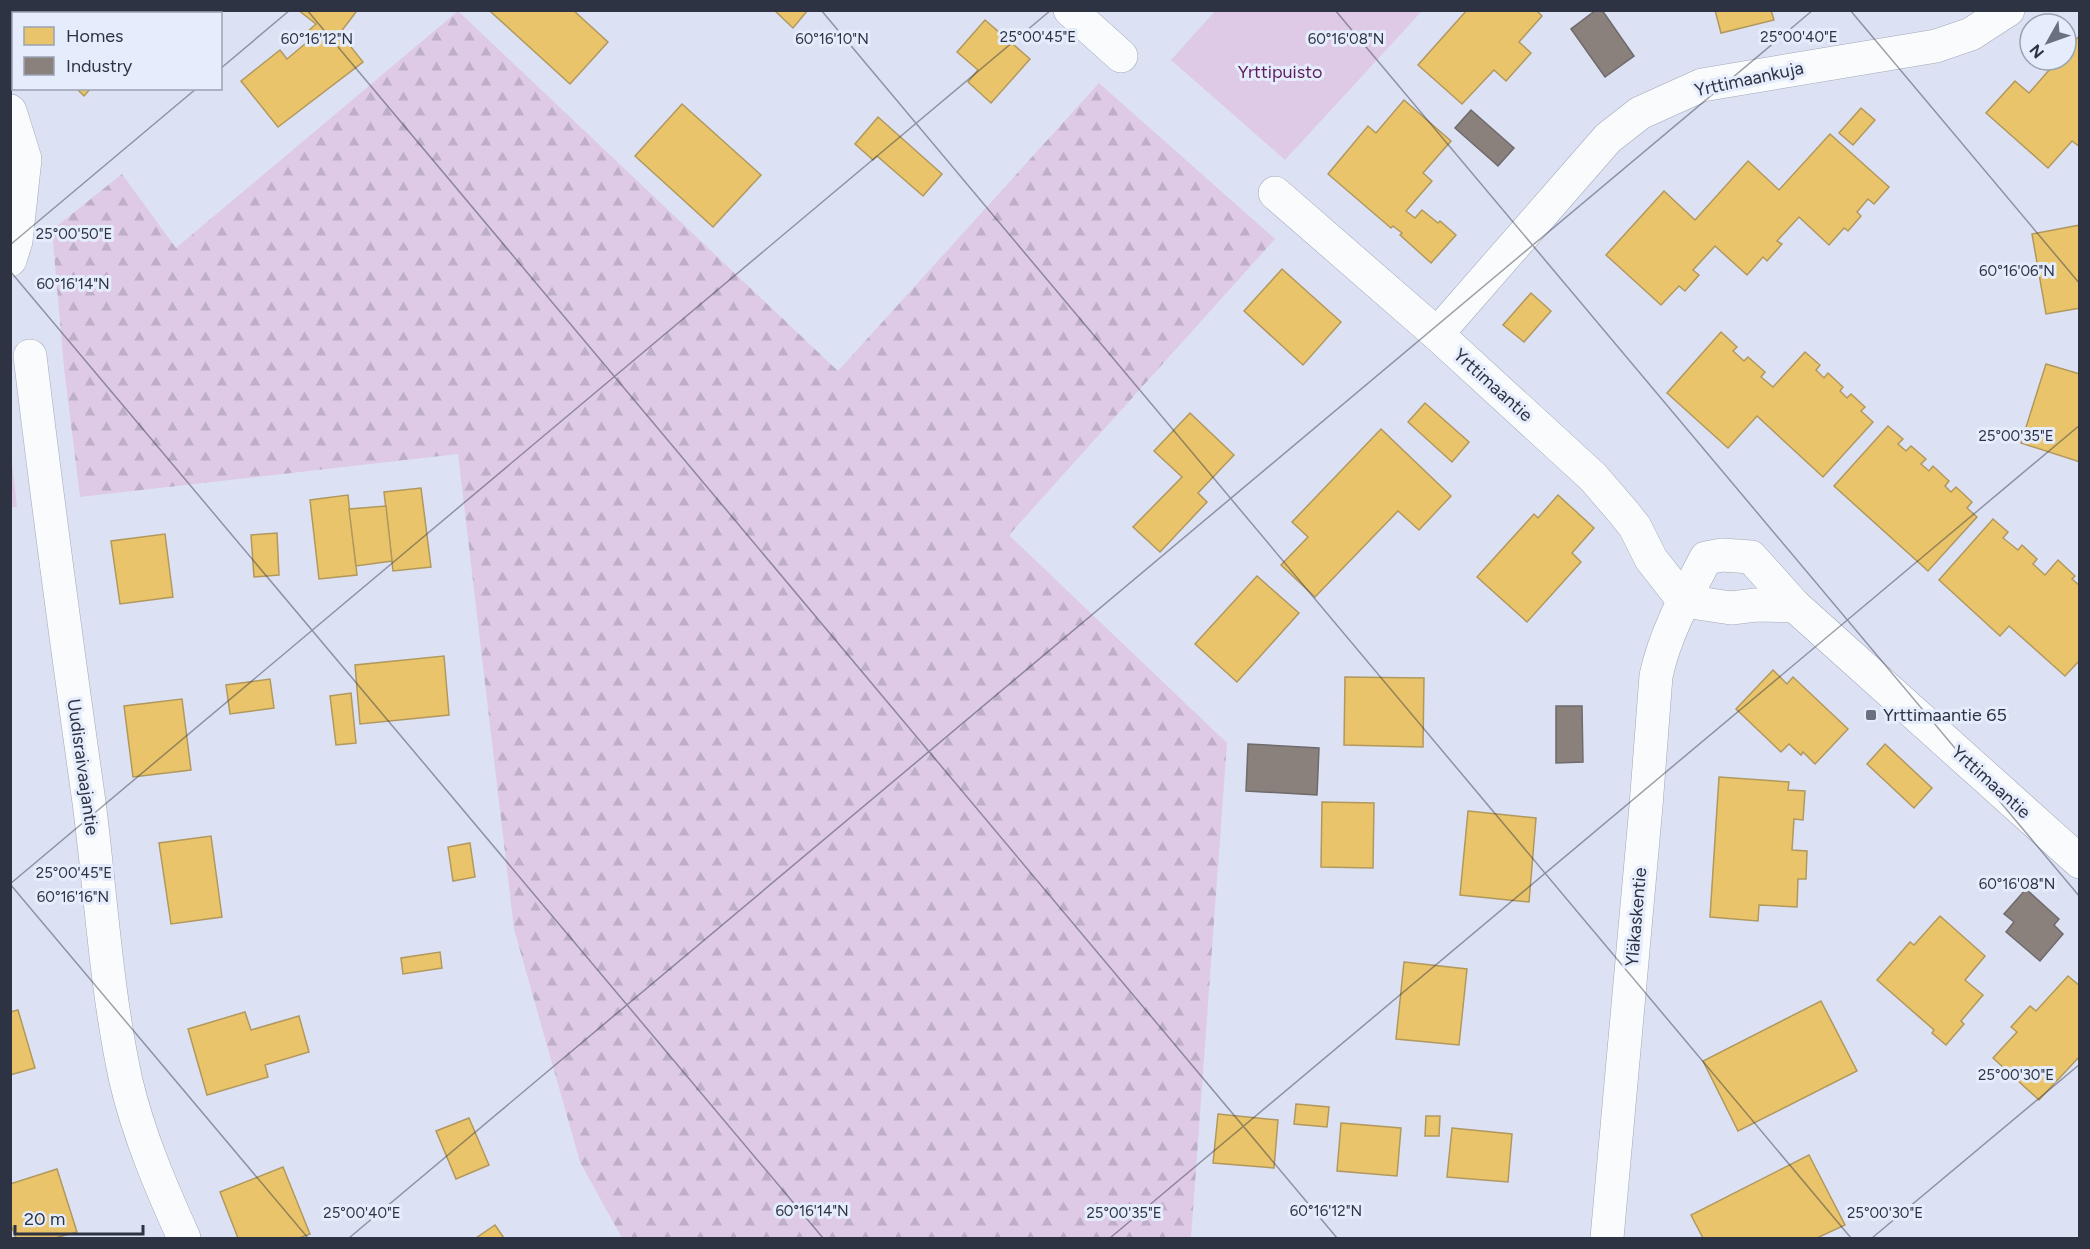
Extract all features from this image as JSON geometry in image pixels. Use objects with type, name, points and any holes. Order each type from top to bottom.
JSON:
[{"type":"street","points":[[1070,10],[1121,56]]},
{"type":"street","name":"Yrttimaankuja","points":[[1437,334],[1608,138],[1640,113],[1702,85],[1936,45],[1971,34],[2008,10]]},
{"type":"street","points":[[10,111],[25,159],[16,241],[10,260]]},
{"type":"street","name":"Yrttimaantie","points":[[1275,193],[1437,334],[1593,477],[1635,527],[1651,559],[1684,601],[1706,558],[1722,555],[1751,557],[1795,606],[2079,862]]},
{"type":"street","name":"Uudisraivaajantie","points":[[30,356],[117,1035],[130,1094],[154,1172],[184,1239]]},
{"type":"street","points":[[1684,601],[1731,608],[1756,605],[1795,606]]},
{"type":"street","name":"Yläkaskentie","points":[[1607,1239],[1656,676],[1668,633],[1684,601]]},
{"type":"green space","name":"Yrttipuisto","points":[[1216,10],[1422,11],[1285,160],[1171,60]]},
{"type":"green space","points":[[458,11],[838,371],[1099,83],[1275,239],[1009,535],[1227,743],[1191,1238],[622,1238],[580,1162],[514,929],[458,454],[80,497],[64,368],[52,230],[122,174],[176,248]]},
{"type":"green space","points":[[11,454],[17,507],[10,507]]},
{"type":"building: Homes","points":[[45,10],[139,10],[138,12],[44,12]]},
{"type":"building: Homes","points":[[298,10],[354,10],[356,12],[340,33],[363,62],[278,127],[241,81],[280,50],[287,59],[312,38],[307,32],[316,24]]},
{"type":"building: Homes","points":[[492,10],[573,10],[608,42],[570,84],[491,12]]},
{"type":"building: Homes","points":[[774,10],[808,10],[793,28]]},
{"type":"building: Homes","points":[[1467,10],[1536,10],[1542,16],[1519,42],[1531,53],[1506,81],[1494,70],[1462,104],[1418,65]]},
{"type":"building: Homes","points":[[1715,10],[1771,10],[1774,20],[1721,33]]},
{"type":"building: Homes","points":[[985,20],[1030,59],[991,103],[968,82],[978,70],[957,52]]},
{"type":"building: Homes","points":[[2080,35],[2080,147],[2072,141],[2048,168],[1986,113],[2015,81],[2029,93],[2047,72],[2078,72],[2078,37]]},
{"type":"building: Homes","points":[[78,90],[89,90],[84,96]]},
{"type":"building: Homes","points":[[1404,100],[1451,141],[1423,173],[1432,181],[1406,211],[1415,218],[1422,210],[1438,223],[1440,221],[1456,235],[1431,263],[1400,235],[1402,233],[1393,226],[1391,228],[1328,174],[1368,126],[1376,133]]},
{"type":"building: Homes","points":[[682,104],[761,175],[713,227],[635,156]]},
{"type":"building: Homes","points":[[1861,108],[1875,120],[1853,145],[1839,133]]},
{"type":"building: Homes","points":[[878,117],[942,174],[923,196],[877,156],[873,160],[855,144]]},
{"type":"building: Homes","points":[[1830,134],[1889,187],[1874,204],[1868,199],[1857,212],[1861,216],[1848,231],[1844,228],[1829,245],[1799,217],[1777,241],[1782,244],[1767,261],[1763,257],[1747,275],[1715,246],[1693,270],[1699,275],[1685,291],[1679,286],[1661,305],[1606,255],[1664,191],[1695,220],[1748,161],[1779,190]]},
{"type":"building: Homes","points":[[2080,225],[2080,308],[2046,314],[2032,234]]},
{"type":"building: Homes","points":[[1282,269],[1341,322],[1303,365],[1244,311]]},
{"type":"building: Homes","points":[[1531,293],[1551,311],[1524,342],[1503,325]]},
{"type":"building: Homes","points":[[1721,332],[1737,347],[1733,351],[1744,361],[1748,357],[1765,372],[1761,377],[1773,387],[1805,352],[1820,365],[1816,370],[1824,378],[1828,373],[1843,387],[1840,391],[1847,398],[1851,394],[1865,407],[1861,411],[1873,422],[1823,477],[1757,416],[1728,448],[1667,393]]},
{"type":"building: Homes","points":[[2046,364],[2080,374],[2080,462],[2021,443]]},
{"type":"building: Homes","points":[[1425,403],[1469,442],[1452,462],[1408,422]]},
{"type":"building: Homes","points":[[1190,413],[1234,455],[1198,493],[1207,502],[1160,552],[1133,527],[1182,477],[1154,451]]},
{"type":"building: Homes","points":[[1888,426],[1903,439],[1898,444],[1906,451],[1911,446],[1926,459],[1921,464],[1929,471],[1933,466],[1949,481],[1945,486],[1951,492],[1956,487],[1972,502],[1967,508],[1977,517],[1928,571],[1834,486]]},
{"type":"building: Homes","points":[[1381,429],[1451,496],[1419,530],[1398,511],[1315,597],[1281,565],[1308,537],[1292,522]]},
{"type":"building: Homes","points":[[421,488],[431,567],[393,571],[384,492]]},
{"type":"building: Homes","points":[[348,495],[357,575],[319,579],[310,500]]},
{"type":"building: Homes","points":[[1558,495],[1594,528],[1572,553],[1581,562],[1527,622],[1477,577],[1534,514],[1538,518]]},
{"type":"building: Homes","points":[[386,506],[392,561],[356,566],[349,509]]},
{"type":"building: Homes","points":[[1993,519],[2008,532],[2003,538],[2018,550],[2022,545],[2037,559],[2033,564],[2045,575],[2058,560],[2075,576],[2072,579],[2080,586],[2080,660],[2065,676],[2009,626],[2000,636],[1939,580]]},
{"type":"building: Homes","points":[[277,533],[279,575],[254,577],[251,535]]},
{"type":"building: Homes","points":[[165,534],[173,597],[120,604],[111,541]]},
{"type":"building: Homes","points":[[1257,576],[1299,613],[1237,682],[1195,644]]},
{"type":"building: Homes","points":[[444,656],[449,715],[360,724],[355,665]]},
{"type":"building: Homes","points":[[1773,670],[1787,684],[1793,677],[1848,729],[1815,764],[1803,752],[1801,755],[1789,744],[1781,752],[1736,709]]},
{"type":"building: Homes","points":[[1345,677],[1424,678],[1423,747],[1344,745]]},
{"type":"building: Homes","points":[[270,679],[274,708],[230,714],[226,685]]},
{"type":"building: Homes","points":[[351,693],[356,743],[336,745],[330,696]]},
{"type":"building: Homes","points":[[182,699],[191,770],[133,777],[124,706]]},
{"type":"building: Homes","points":[[1885,744],[1932,788],[1914,808],[1867,764]]},
{"type":"building: Homes","points":[[1719,777],[1789,782],[1788,790],[1805,791],[1803,820],[1794,819],[1792,850],[1807,851],[1806,879],[1798,879],[1797,907],[1759,905],[1758,921],[1710,917]]},
{"type":"building: Homes","points":[[1322,802],[1374,803],[1373,868],[1321,867]]},
{"type":"building: Homes","points":[[1468,811],[1536,818],[1529,902],[1460,895]]},
{"type":"building: Homes","points":[[211,836],[222,917],[171,924],[159,843]]},
{"type":"building: Homes","points":[[470,843],[475,877],[453,881],[448,847]]},
{"type":"building: Homes","points":[[1940,916],[1985,956],[1965,980],[1983,995],[1961,1021],[1964,1024],[1946,1045],[1932,1033],[1934,1030],[1877,980],[1910,942],[1914,945]]},
{"type":"building: Homes","points":[[440,952],[442,968],[403,974],[401,958]]},
{"type":"building: Homes","points":[[1404,962],[1467,969],[1459,1045],[1396,1039]]},
{"type":"building: Homes","points":[[2068,976],[2080,986],[2080,1056],[2039,1100],[1993,1058],[2017,1032],[2011,1027],[2030,1006],[2036,1011]]},
{"type":"building: Homes","points":[[1821,1001],[1857,1071],[1738,1131],[1703,1061]]},
{"type":"building: Homes","points":[[18,1010],[35,1068],[10,1075],[10,1012]]},
{"type":"building: Homes","points":[[245,1012],[251,1030],[299,1016],[309,1052],[265,1065],[268,1077],[207,1095],[188,1029]]},
{"type":"building: Homes","points":[[1296,1104],[1329,1107],[1327,1127],[1294,1124]]},
{"type":"building: Homes","points":[[1218,1114],[1278,1120],[1274,1168],[1213,1163]]},
{"type":"building: Homes","points":[[1426,1116],[1440,1116],[1439,1136],[1425,1136]]},
{"type":"building: Homes","points":[[469,1118],[489,1165],[456,1179],[436,1131]]},
{"type":"building: Homes","points":[[1341,1123],[1401,1128],[1397,1176],[1337,1171]]},
{"type":"building: Homes","points":[[1452,1128],[1512,1134],[1508,1182],[1447,1177]]},
{"type":"building: Homes","points":[[1809,1155],[1845,1225],[1817,1238],[1703,1238],[1691,1215]]},
{"type":"building: Homes","points":[[283,1167],[310,1234],[299,1238],[238,1238],[220,1192]]},
{"type":"building: Homes","points":[[57,1169],[77,1232],[55,1238],[16,1238],[10,1222],[10,1184]]},
{"type":"building: Homes","points":[[495,1225],[504,1238],[476,1238]]},
{"type":"building: Industry","points":[[1596,10],[1602,10],[1634,56],[1605,77],[1571,29]]},
{"type":"building: Industry","points":[[1471,110],[1514,148],[1498,166],[1455,128]]},
{"type":"building: Industry","points":[[1556,706],[1582,706],[1583,762],[1556,763]]},
{"type":"building: Industry","points":[[1248,744],[1319,748],[1317,795],[1246,791]]},
{"type":"building: Industry","points":[[2026,889],[2059,919],[2054,925],[2063,934],[2040,961],[2006,932],[2014,922],[2004,914]]},
{"type":"place","name":"Yrttimaantie 65","points":[[1871,715]]}]
